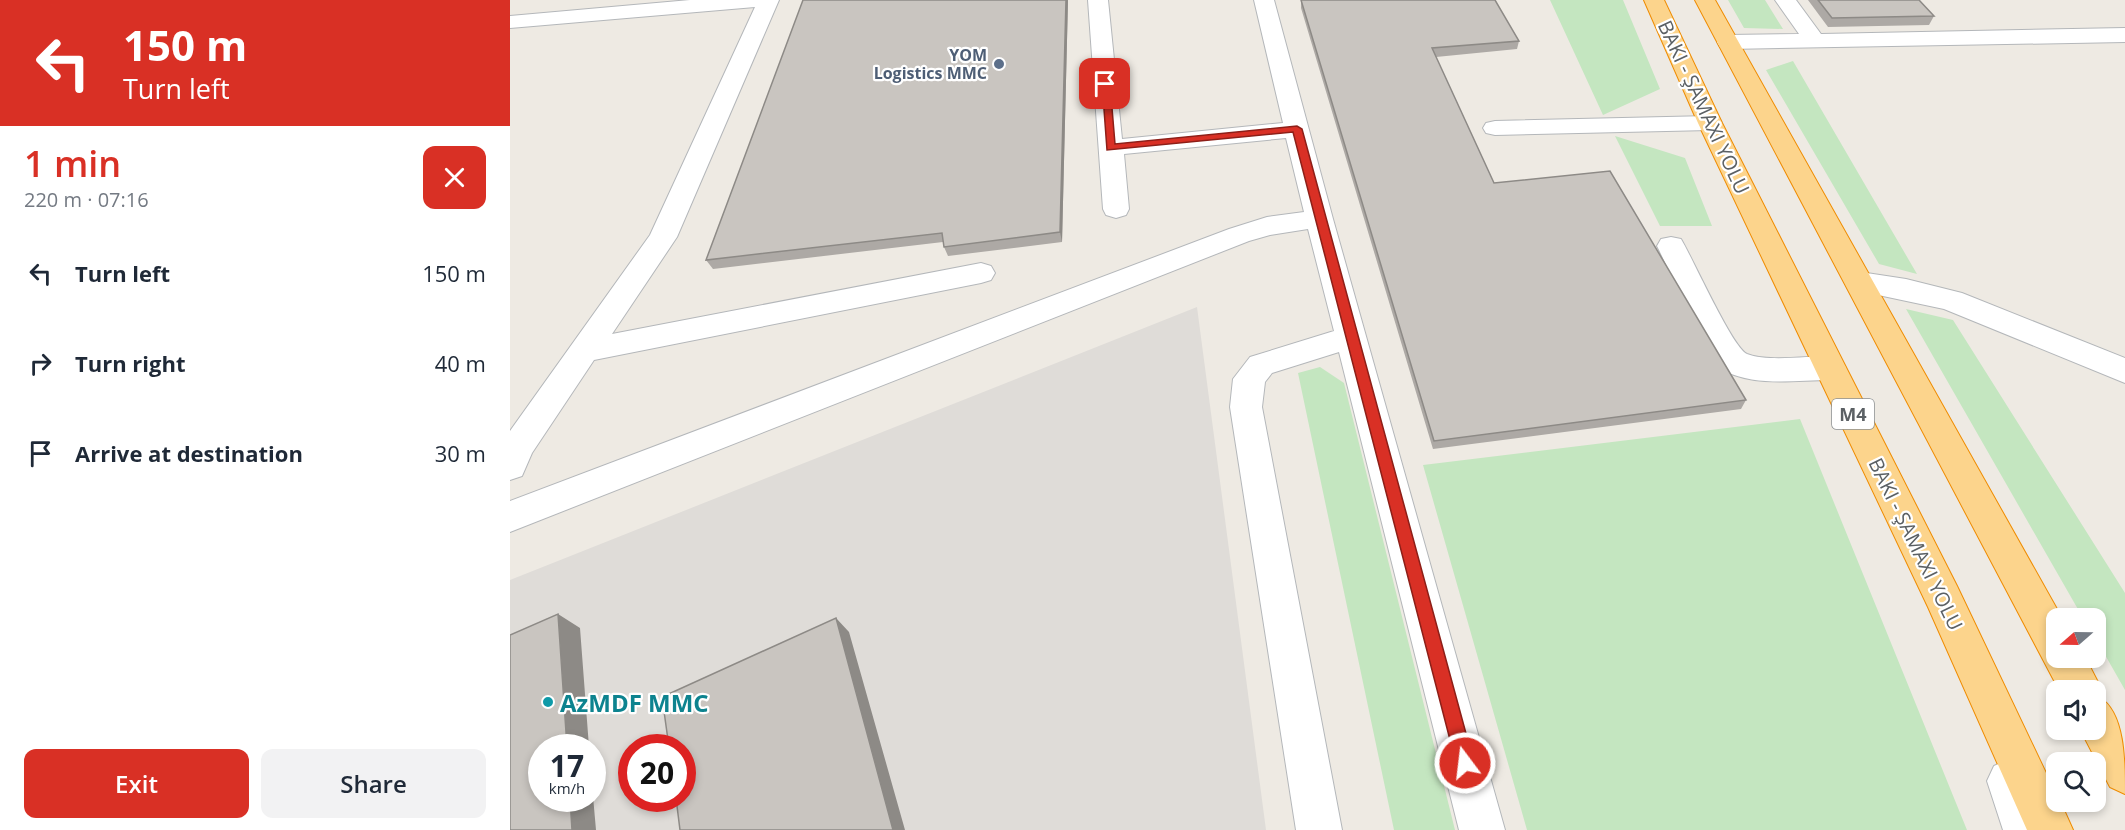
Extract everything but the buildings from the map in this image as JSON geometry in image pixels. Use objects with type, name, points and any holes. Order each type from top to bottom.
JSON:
[{"type":"highway","name":"M4","points":[[1654,0],[1710,123],[1943,598],[2050,830]]},
{"type":"highway","points":[[1705,0],[2046,626]]},
{"type":"highway","points":[[2106,736],[2125,772]]},
{"type":"lane","points":[[510,22],[763,0]]},
{"type":"lane","points":[[510,466],[517,448],[663,237],[769,0]]},
{"type":"lane","points":[[1098,0],[1116,209]]},
{"type":"lane","points":[[1264,0],[1319,219],[1482,830]]},
{"type":"lane","points":[[1785,0],[1815,41]]},
{"type":"lane","points":[[1728,42],[2125,35]]},
{"type":"lane","points":[[1495,128],[1710,123]]},
{"type":"lane","points":[[1110,148],[1297,129]]},
{"type":"lane","points":[[510,517],[1239,235],[1267,226],[1319,219]]},
{"type":"lane","points":[[1671,246],[1721,344],[1734,362],[1758,369],[1830,368]]},
{"type":"lane","points":[[583,351],[981,273]]},
{"type":"lane","points":[[1860,282],[1906,289],[1952,300],[2125,371]]},
{"type":"lane","points":[[1318,830],[1246,407],[1249,379],[1261,365],[1352,337]]},
{"type":"lane","points":[[1943,598],[2026,830]]},
{"type":"shaded area","points":[[1197,307],[1266,830],[510,830],[510,580]]},
{"type":"green space","points":[[1550,0],[1623,0],[1660,89],[1603,115]]},
{"type":"green space","points":[[1728,0],[1765,0],[1783,29],[1744,28]]},
{"type":"green space","points":[[1793,61],[1917,274],[1879,264],[1766,70]]},
{"type":"green space","points":[[1615,136],[1685,158],[1712,226],[1660,226]]},
{"type":"green space","points":[[1906,309],[1953,320],[2125,593],[2125,690],[2106,657],[2106,608],[2077,608]]},
{"type":"green space","points":[[1320,367],[1344,383],[1455,830],[1394,830],[1298,373]]},
{"type":"green space","points":[[1800,419],[1967,830],[1527,830],[1423,465]]},
{"type":"place","name":"YOM Logistics MMC","points":[[999,64]]},
{"type":"place","name":"AzMDF MMC","points":[[548,702]]},
{"type":"route","points":[[1105,84],[1110,148],[1297,129],[1465,763]]}]
